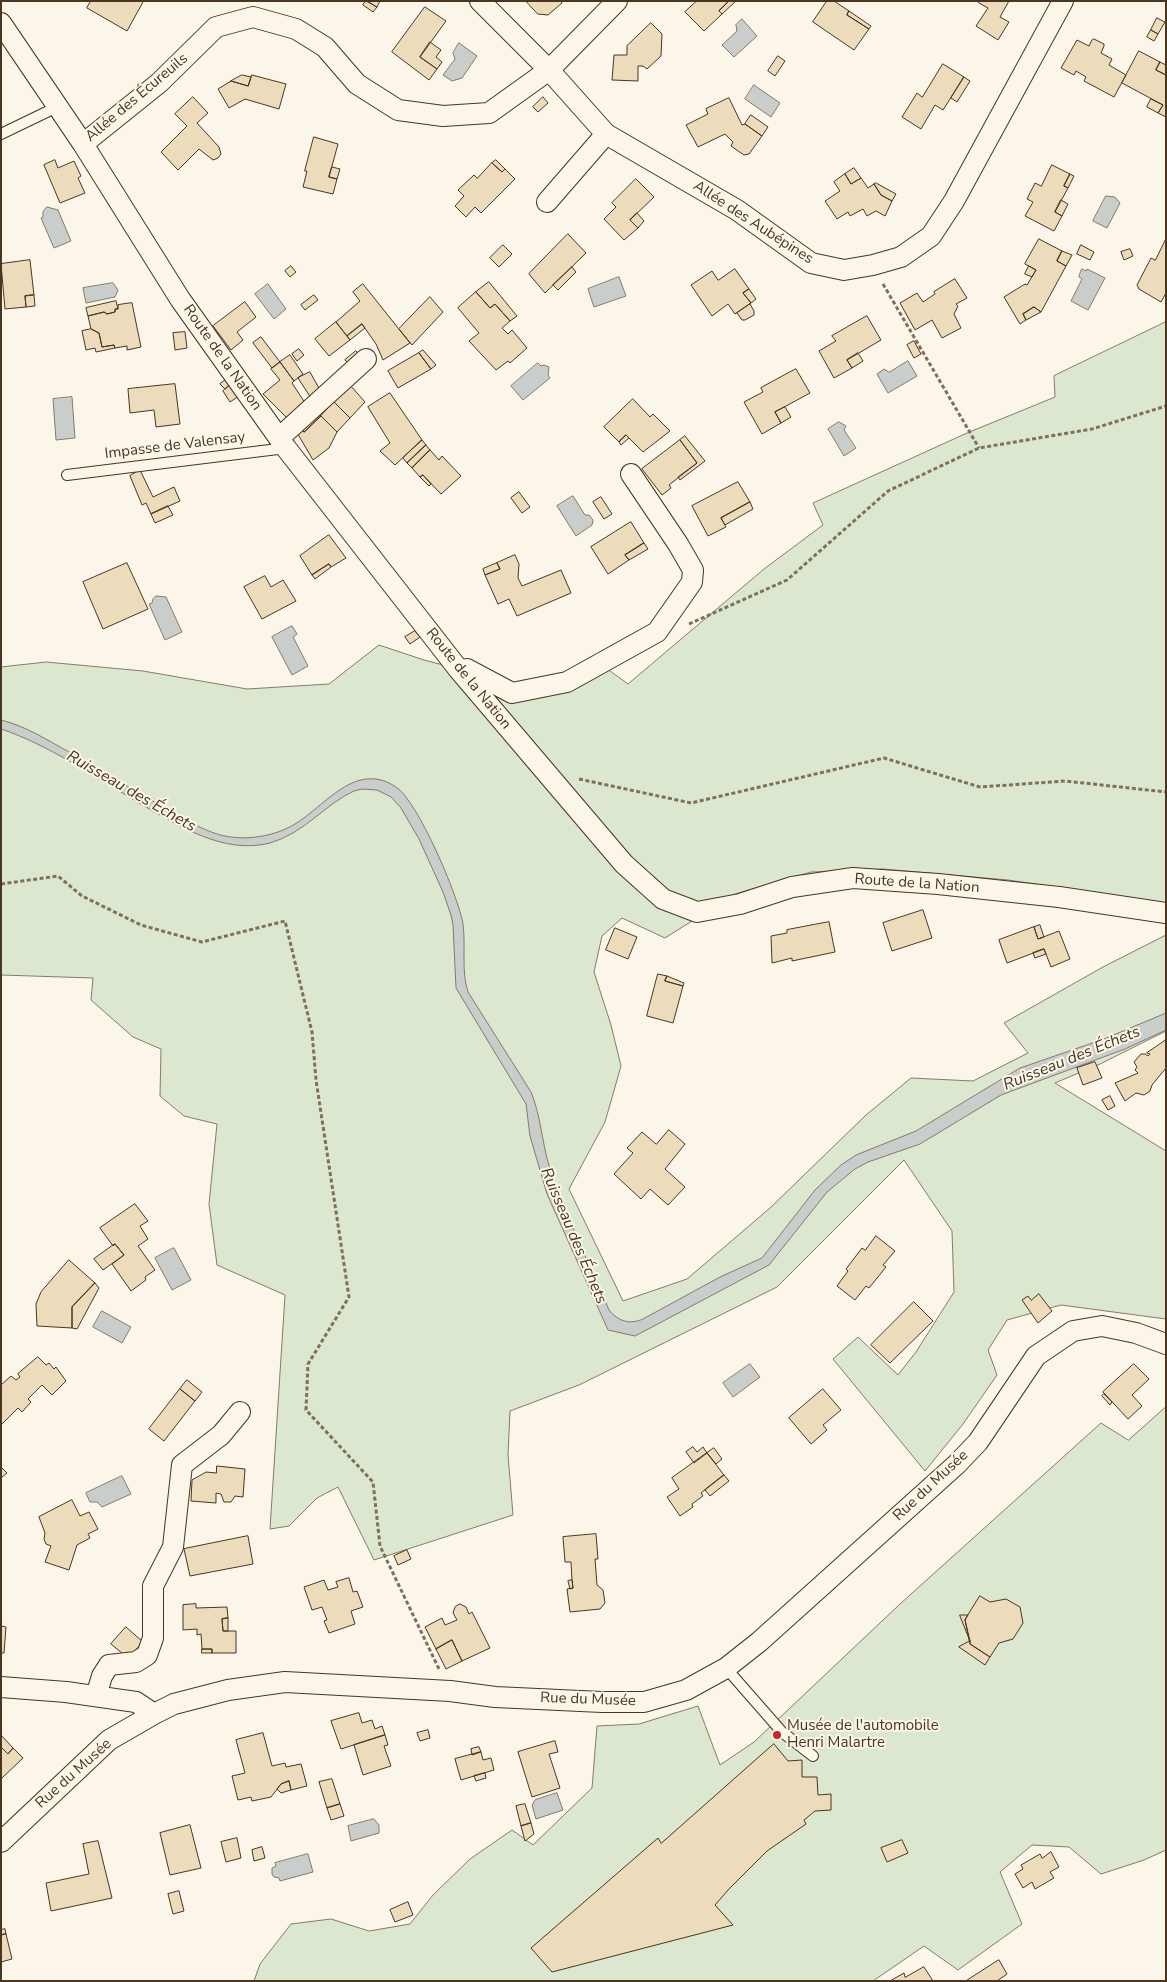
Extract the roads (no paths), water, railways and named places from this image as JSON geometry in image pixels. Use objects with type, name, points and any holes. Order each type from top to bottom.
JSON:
[{"type":"street","name":"Allée des Aubépines","points":[[480,1],[549,70],[606,134],[737,210],[811,263],[844,270],[902,257],[931,236],[954,201],[1063,1]]},
{"type":"street","name":"Allée des Écureuils","points":[[83,144],[159,83],[216,27],[253,17],[296,29],[325,47],[357,84],[398,110],[443,116],[490,113],[549,70],[617,1]]},
{"type":"street","name":"Route de la Nation","points":[[1,23],[83,144],[180,299],[282,443],[459,670],[624,864],[663,899],[697,912],[740,904],[792,888],[853,878],[938,884],[1059,897],[1166,913]]},
{"type":"street","points":[[547,202],[606,134]]},
{"type":"street","points":[[282,443],[366,359]]},
{"type":"street","points":[[459,670],[467,669],[512,693],[567,682],[656,632],[692,582],[692,570],[678,544],[631,474]]},
{"type":"street","name":"Rue du Musée","points":[[1,1842],[109,1740],[174,1704],[228,1690],[285,1682],[450,1691],[495,1697],[644,1702],[686,1690],[726,1668],[760,1642],[957,1464],[978,1442],[1036,1356],[1073,1331],[1102,1326],[1136,1333],[1166,1344]]},
{"type":"street","points":[[96,1696],[102,1676],[109,1665],[136,1662],[147,1654],[153,1638],[153,1586],[173,1547],[182,1466],[221,1435],[240,1412]]},
{"type":"street","points":[[1,1687],[96,1696],[136,1702],[154,1714]]},
{"type":"lane","points":[[1,134],[57,107]]},
{"type":"lane","name":"Impasse de Valensay","points":[[67,475],[282,443]]},
{"type":"lane","points":[[726,1668],[782,1732],[813,1756]]},
{"type":"water","points":[[742,19],[757,36],[734,57],[722,45],[737,31],[736,25]]},
{"type":"water","points":[[459,43],[477,56],[462,78],[452,81],[443,75],[455,59],[453,53]]},
{"type":"water","points":[[754,85],[780,103],[771,117],[745,99]]},
{"type":"water","points":[[1106,196],[1115,197],[1120,203],[1107,228],[1093,221]]},
{"type":"water","points":[[47,207],[58,210],[71,241],[54,248],[41,218]]},
{"type":"water","points":[[1082,269],[1086,271],[1087,269],[1105,278],[1088,310],[1071,301],[1082,279],[1079,277]]},
{"type":"water","points":[[619,277],[626,296],[594,307],[588,289]]},
{"type":"water","points":[[113,283],[118,290],[115,297],[86,303],[83,288]]},
{"type":"water","points":[[268,284],[286,309],[274,319],[255,294]]},
{"type":"water","points":[[908,361],[917,376],[888,393],[877,374],[884,369],[889,372]]},
{"type":"water","points":[[538,363],[541,366],[549,367],[548,375],[550,378],[523,400],[511,386]]},
{"type":"water","points":[[72,397],[75,438],[56,440],[53,399]]},
{"type":"water","points":[[839,422],[846,426],[844,430],[856,448],[844,456],[828,429]]},
{"type":"water","points":[[573,496],[585,515],[589,515],[593,520],[592,525],[576,536],[557,506]]},
{"type":"water","points":[[156,596],[166,597],[182,632],[165,640],[149,604],[152,603]]},
{"type":"water","points":[[292,626],[297,634],[293,637],[308,666],[292,675],[272,637]]},
{"type":"water","name":"Ruisseau des Échets","points":[[1,720],[36,734],[182,818],[206,830],[224,836],[255,837],[286,829],[354,782],[368,779],[381,780],[396,787],[405,796],[426,830],[446,873],[460,911],[464,933],[464,967],[468,992],[531,1092],[550,1169],[563,1205],[609,1310],[616,1317],[624,1321],[633,1322],[643,1319],[720,1277],[762,1258],[815,1190],[841,1165],[856,1155],[916,1131],[1020,1068],[1104,1039],[1166,1013],[1166,1030],[1125,1049],[1001,1095],[920,1144],[868,1162],[855,1169],[827,1192],[769,1265],[635,1336],[608,1330],[547,1194],[530,1136],[526,1104],[456,988],[453,925],[443,892],[419,839],[401,808],[391,797],[377,790],[362,789],[354,791],[334,803],[304,826],[282,838],[270,843],[252,846],[235,845],[202,836],[169,820],[54,752],[1,729]]},
{"type":"water","points":[[174,1248],[191,1280],[172,1290],[155,1258]]},
{"type":"water","points":[[102,1311],[131,1327],[122,1343],[93,1327]]},
{"type":"water","points":[[750,1364],[760,1377],[733,1397],[723,1383]]},
{"type":"water","points":[[122,1476],[131,1494],[102,1507],[97,1502],[90,1502],[86,1493]]},
{"type":"water","points":[[557,1793],[563,1810],[536,1819],[532,1805],[535,1800]]},
{"type":"water","points":[[374,1819],[379,1825],[379,1833],[351,1841],[348,1826]]},
{"type":"water","points":[[308,1854],[313,1872],[280,1881],[279,1878],[274,1877],[272,1874],[272,1868],[276,1866],[275,1863]]},
{"type":"place","name":"Musée de l'automobile Henri Malartre","points":[[777,1735]]}]
